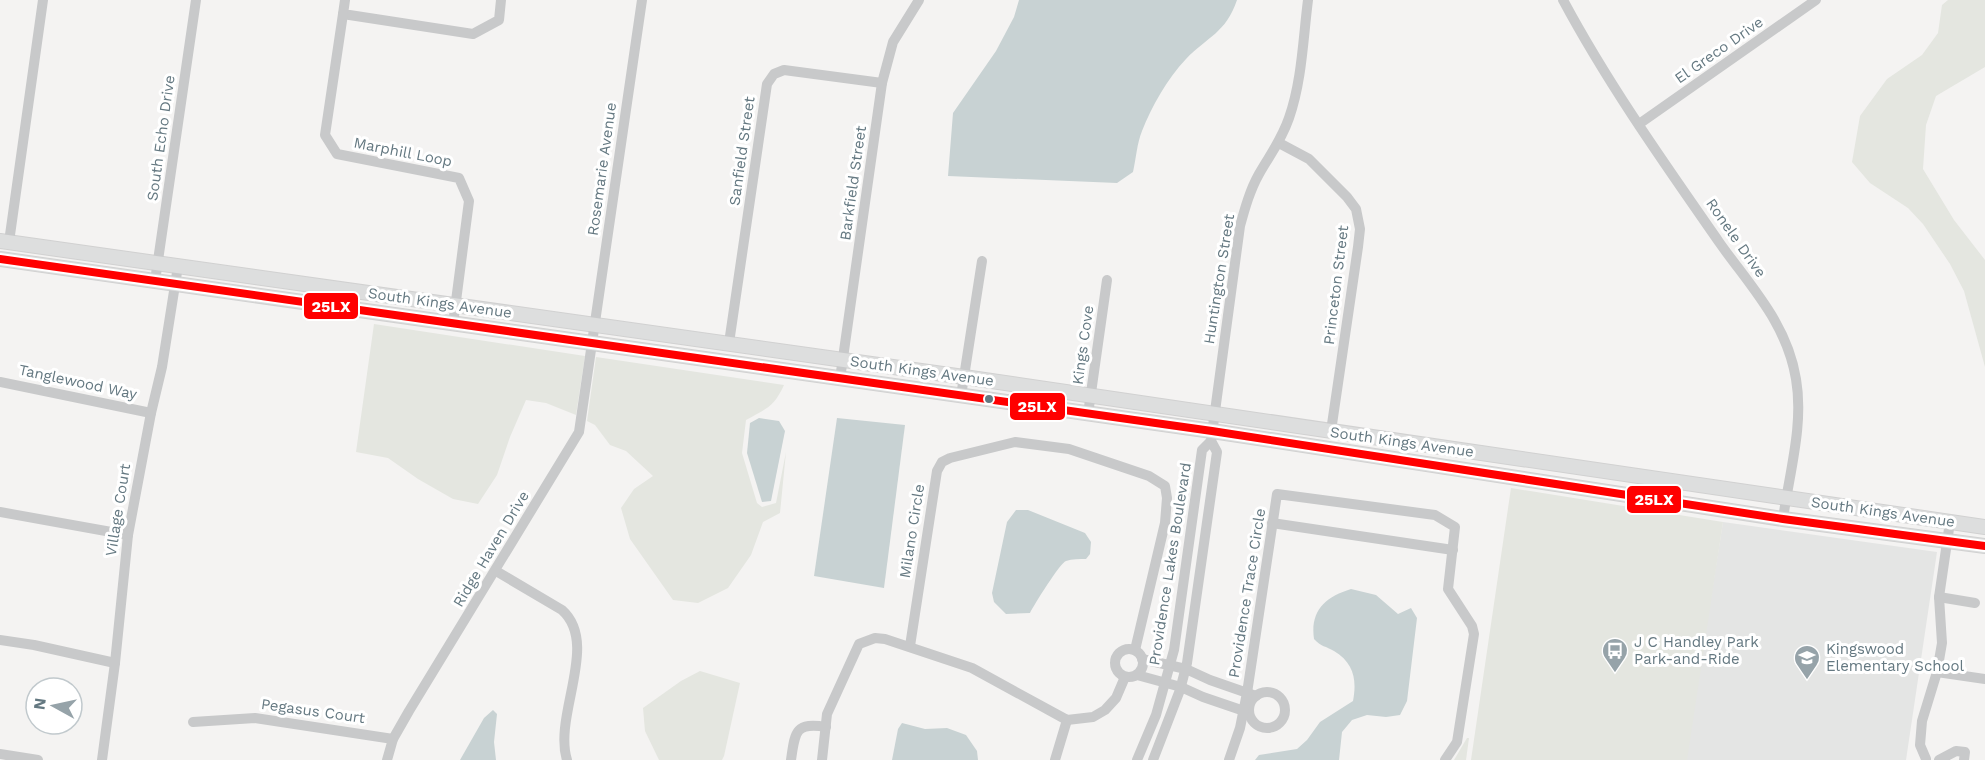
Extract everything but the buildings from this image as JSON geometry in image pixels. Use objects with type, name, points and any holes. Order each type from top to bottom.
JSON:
[{"type":"main road","name":"South Kings Avenue","points":[[5,241],[1091,395],[1985,527]]},
{"type":"main road","name":"South Kings Avenue","points":[[0,260],[1088,414],[1211,436],[1985,546]]},
{"type":"main road","points":[[305,302],[308,285]]},
{"type":"street","points":[[5,241],[43,0]]},
{"type":"street","name":"South Echo Drive","points":[[155,281],[196,0]]},
{"type":"street","name":"Marphill Loop","points":[[345,0],[325,135],[337,154],[459,178],[469,201],[453,324]]},
{"type":"street","points":[[344,14],[473,34],[499,20],[501,0]]},
{"type":"street","name":"Rosemarie Avenue","points":[[592,343],[642,0]]},
{"type":"street","name":"Barkfield Street","points":[[840,379],[882,83],[893,42],[919,0]]},
{"type":"street","name":"Huntington Street","points":[[1211,436],[1240,226],[1247,200],[1279,143],[1296,95],[1308,0]]},
{"type":"street","name":"Ronele Drive","points":[[1563,0],[1592,54],[1719,242],[1776,319],[1789,349],[1796,377],[1798,414],[1783,519]]},
{"type":"street","name":"El Greco Drive","points":[[1639,124],[1816,0]]},
{"type":"street","name":"Sanfield Street","points":[[729,343],[767,84],[774,74],[784,70],[882,83]]},
{"type":"street","name":"Princeton Street","points":[[1279,143],[1309,159],[1347,197],[1356,209],[1359,220],[1358,247],[1331,431]]},
{"type":"street","points":[[961,396],[982,261]]},
{"type":"street","name":"Village Court","points":[[102,760],[128,535],[162,367],[178,266]]},
{"type":"street","name":"Kings Cove","points":[[1088,414],[1107,280]]},
{"type":"street","name":"Ridge Haven Drive","points":[[387,760],[393,739],[579,432],[592,343]]},
{"type":"street","name":"Tanglewood Way","points":[[0,382],[151,413]]},
{"type":"street","name":"Providence Lakes Boulevard","points":[[1137,760],[1152,726],[1171,664],[1202,450],[1211,436]]},
{"type":"street","name":"Providence Lakes Boulevard","points":[[1153,760],[1181,687],[1185,669],[1217,452],[1211,436]]},
{"type":"street","name":"Milano Circle","points":[[910,646],[937,471],[942,462],[950,458],[1016,442],[1069,449],[1149,476],[1165,486],[1167,498],[1165,523],[1138,654],[1143,666],[1137,675]]},
{"type":"street","name":"Providence Trace Circle","points":[[1229,760],[1251,694],[1277,494],[1435,515],[1455,527],[1448,589],[1472,626],[1474,634],[1457,742],[1446,760]]},
{"type":"street","points":[[0,512],[128,535]]},
{"type":"street","points":[[1950,522],[1939,597],[1942,643],[1937,672],[1922,721],[1920,745],[1931,760],[1956,751],[1965,752],[1964,760]]},
{"type":"street","points":[[1272,523],[1453,550]]},
{"type":"street","points":[[496,571],[562,610],[574,626],[578,646],[563,738],[567,760]]},
{"type":"street","points":[[1939,597],[1975,603]]},
{"type":"street","points":[[822,760],[827,714],[859,644],[875,638],[910,646],[972,668],[1067,720],[1093,717],[1105,710],[1116,698],[1125,677]]},
{"type":"street","points":[[0,640],[115,663]]},
{"type":"street","points":[[1138,654],[1126,649],[1115,658],[1115,668],[1121,675],[1125,677],[1137,675],[1181,687],[1246,711],[1253,723],[1263,728],[1274,728],[1283,720],[1286,709],[1277,695],[1266,692],[1251,694]]},
{"type":"street","name":"Providence Trace Circle","points":[[1138,654],[1251,694]]},
{"type":"street","points":[[1937,672],[1985,679]]},
{"type":"street","name":"Pegasus Court","points":[[192,722],[255,717],[393,739]]},
{"type":"street","points":[[1055,760],[1067,720]]},
{"type":"street","points":[[791,760],[798,730],[808,725],[826,727]]},
{"type":"street","points":[[0,754],[38,760]]},
{"type":"shaded area","points":[[1019,0],[1237,0],[1233,11],[1222,27],[1186,59],[1166,84],[1142,131],[1133,172],[1117,183],[948,176],[953,113],[996,51],[1014,17]]},
{"type":"shaded area","points":[[1948,0],[1985,0],[1985,67],[1936,96],[1926,125],[1923,169],[1954,220],[1985,260],[1985,367],[1964,291],[1950,264],[1923,224],[1908,208],[1870,183],[1852,162],[1860,116],[1887,79],[1922,55],[1938,33],[1942,5]]},
{"type":"shaded area","points":[[374,324],[585,356],[576,415],[546,403],[526,400],[497,475],[478,504],[453,499],[388,458],[356,452]]},
{"type":"shaded area","points":[[596,357],[784,385],[769,407],[746,420],[742,453],[757,503],[762,507],[776,503],[786,452],[780,513],[763,522],[751,555],[728,588],[698,603],[673,600],[630,539],[621,508],[634,489],[653,476],[626,451],[610,445],[595,425],[587,421]]},
{"type":"shaded area","points":[[759,418],[779,421],[785,431],[771,501],[762,502],[747,453],[750,423]]},
{"type":"shaded area","points":[[837,418],[905,425],[884,588],[814,576]]},
{"type":"shaded area","points":[[1511,488],[1723,522],[1687,760],[1471,760]]},
{"type":"shaded area","points":[[1016,510],[1028,510],[1085,533],[1091,542],[1090,554],[1086,559],[1063,563],[1030,613],[1006,614],[994,602],[992,593],[1007,522]]},
{"type":"shaded area","name":"Kingswood Elementary School","points":[[1723,522],[1937,552],[1906,760],[1685,760]]},
{"type":"shaded area","points":[[1351,589],[1376,595],[1398,614],[1411,608],[1417,618],[1407,701],[1400,715],[1386,717],[1367,715],[1352,720],[1342,732],[1339,760],[1255,760],[1259,755],[1297,749],[1320,722],[1353,701],[1355,686],[1350,667],[1341,656],[1314,639],[1313,629],[1314,620],[1321,606],[1334,596]]},
{"type":"shaded area","points":[[700,671],[740,683],[724,756],[722,760],[659,760],[645,731],[643,708],[681,681]]},
{"type":"shaded area","points":[[493,710],[497,714],[494,742],[496,760],[460,760],[484,718]]},
{"type":"shaded area","points":[[902,723],[925,729],[947,728],[966,735],[977,751],[978,760],[892,760],[898,729]]},
{"type":"shaded area","points":[[1469,738],[1466,760],[1454,760]]},
{"type":"transit line","name":"25LX","points":[[0,259],[1212,431],[1783,519],[1985,546]]},
{"type":"place","name":"J C Handley Park Park-and-Ride","points":[[1615,674]]},
{"type":"place","name":"Kingswood Elementary School","points":[[1807,681]]}]
